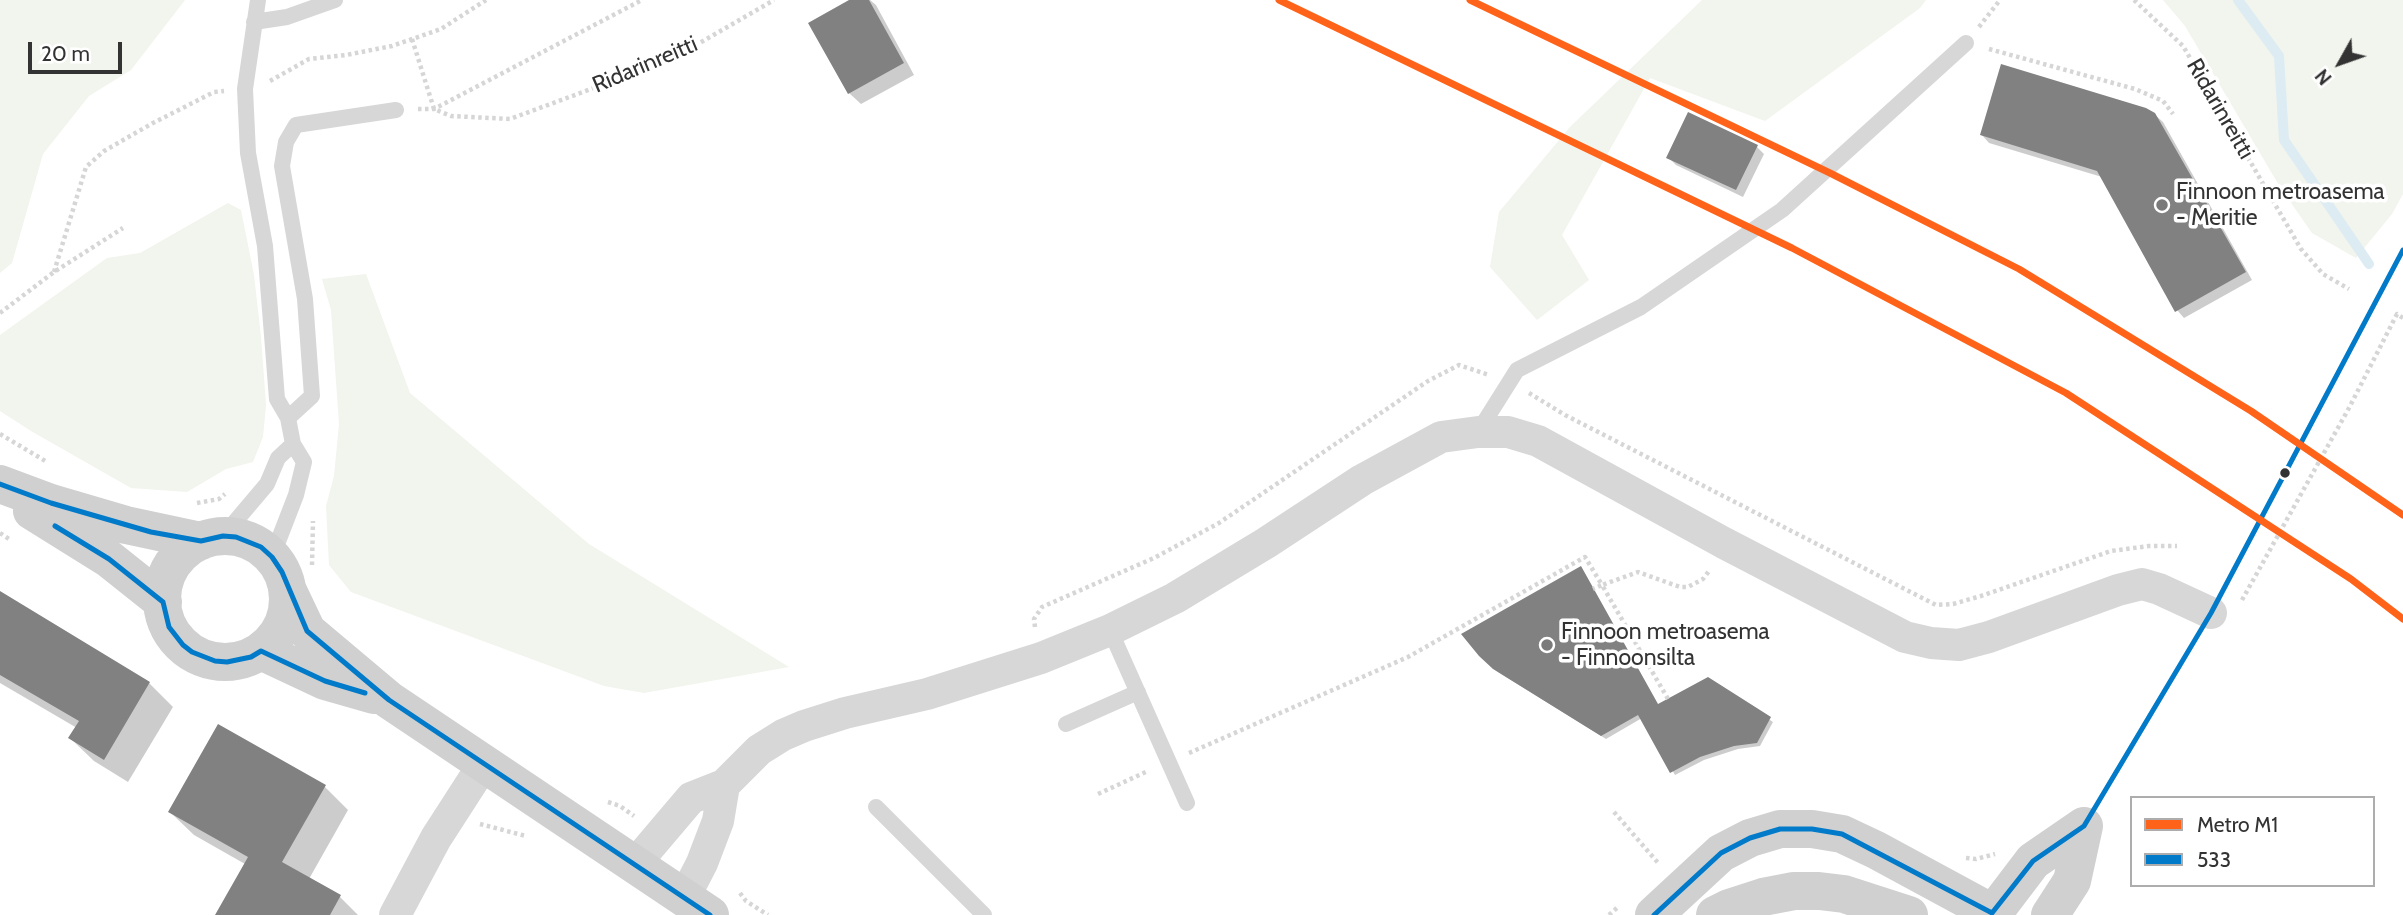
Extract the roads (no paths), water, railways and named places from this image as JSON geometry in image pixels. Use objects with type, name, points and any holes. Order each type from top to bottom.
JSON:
[{"type":"main road","points":[[4,486],[126,525],[249,541],[280,573],[307,631],[389,700],[697,906]]},
{"type":"main road","points":[[4,486],[24,507],[109,559],[166,615]]},
{"type":"main road","points":[[212,538],[185,551],[172,565],[164,583],[166,615],[175,637],[192,652],[215,661],[239,660],[261,651],[284,623],[288,606],[280,573]]},
{"type":"main road","points":[[261,651],[325,681],[389,700]]},
{"type":"main road","points":[[1654,915],[1721,853],[1750,838],[1780,829],[1812,829],[1842,834],[1993,914],[2033,861],[2084,826],[2072,881],[2050,915]]},
{"type":"main road","points":[[1715,915],[1763,897],[1794,891],[1844,894],[1909,915]]},
{"type":"street","points":[[635,864],[691,798],[724,785],[759,750],[804,726],[927,694],[1041,657],[1111,630],[1175,598],[1362,480],[1441,437],[1478,432],[1508,432],[1538,442],[1905,637],[1931,643],[1959,645],[1989,637],[2118,590],[2143,584],[2211,614]]},
{"type":"street","points":[[395,915],[436,838],[485,762]]},
{"type":"street","points":[[697,906],[702,863],[718,821],[724,785]]},
{"type":"lane","points":[[258,0],[246,89],[248,153],[265,247],[277,399],[288,418],[293,444],[304,462],[280,573]]},
{"type":"lane","points":[[254,22],[287,18],[335,0]]},
{"type":"lane","points":[[1478,432],[1517,370],[1641,307],[1782,210],[1966,43]]},
{"type":"lane","points":[[288,418],[312,396],[305,299],[282,166],[286,142],[296,125],[396,110]]},
{"type":"lane","points":[[212,538],[267,484],[278,458],[293,444]]},
{"type":"lane","points":[[1111,630],[1187,803]]},
{"type":"lane","points":[[1066,724],[1138,692]]},
{"type":"lane","points":[[876,807],[984,915]]},
{"type":"waterway","points":[[2238,0],[2279,56],[2284,140],[2369,264]]},
{"type":"metro line","name":"M1","points":[[1279,0],[1792,248],[2066,393],[2351,579],[2403,619]]},
{"type":"metro line","name":"M1","points":[[1470,0],[1830,173],[2019,269],[2251,411],[2403,515]]},
{"type":"place","name":"Finnoon metroasema - Meritie","points":[[2162,205]]},
{"type":"place","name":"Finnoon metroasema - Finnoonsilta","points":[[1547,645]]}]
